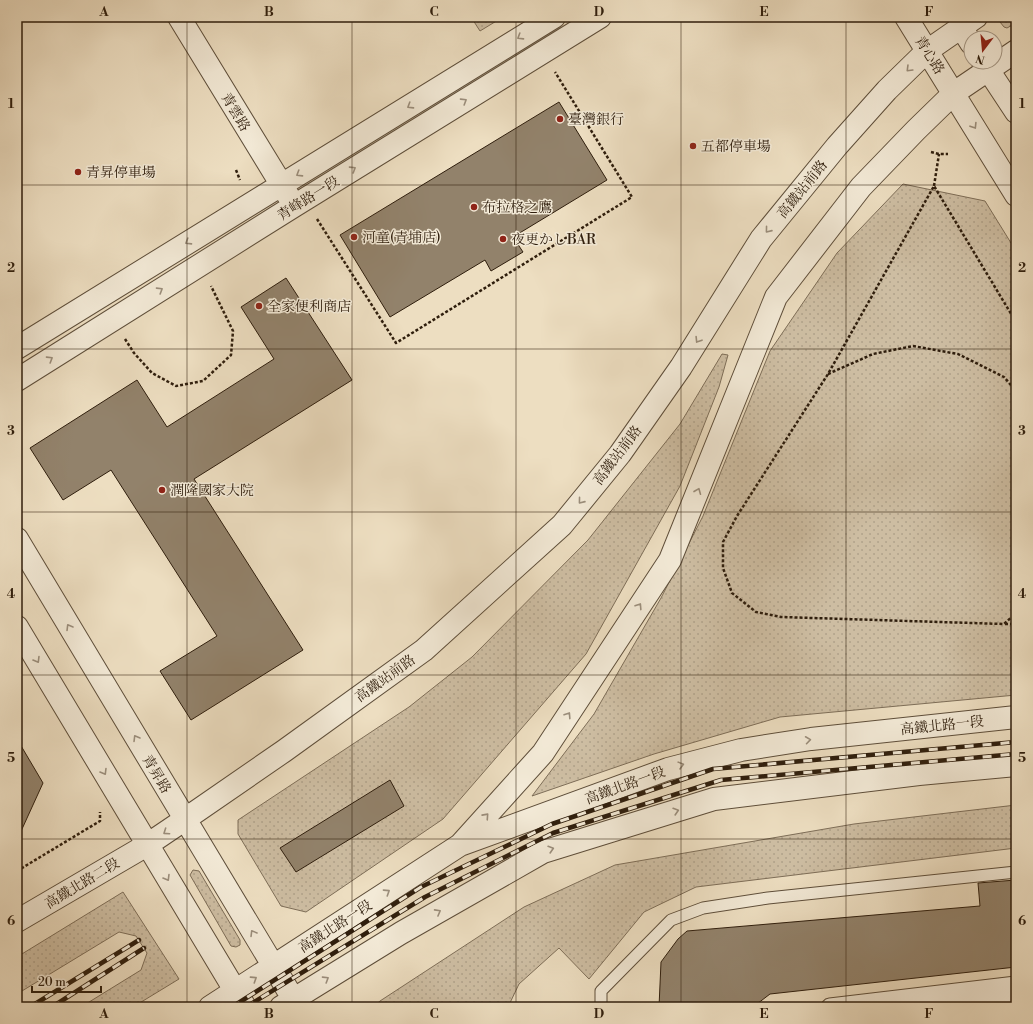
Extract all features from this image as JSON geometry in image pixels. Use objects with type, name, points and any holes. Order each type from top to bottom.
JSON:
[{"type":"street","name":"青雲路","points":[[179,17],[294,206]]},
{"type":"street","name":"青峰路一段","points":[[17,348],[554,17]]},
{"type":"street","name":"青峰路一段","points":[[17,380],[294,206],[600,17]]},
{"type":"street","name":"青心路","points":[[906,17],[954,93]]},
{"type":"street","name":"高鐵站前路","points":[[184,820],[284,751],[424,650],[562,525],[620,454],[681,367],[761,239],[837,146],[887,90],[927,51],[966,26]]},
{"type":"street","points":[[1003,57],[1016,51]]},
{"type":"street","points":[[460,845],[543,753],[670,560],[776,296],[861,187],[954,93],[980,70]]},
{"type":"street","points":[[988,70],[1016,112]]},
{"type":"street","points":[[954,93],[1016,195]]},
{"type":"street","name":"青昇路","points":[[17,539],[184,820],[273,966],[291,1004]]},
{"type":"street","points":[[17,627],[240,999]]},
{"type":"street","name":"高鐵北路一段","points":[[273,966],[460,845],[668,769],[741,750],[811,739],[1016,717]]},
{"type":"street","points":[[291,1004],[401,933],[543,852],[714,799],[919,774],[1016,765]]},
{"type":"street","points":[[147,845],[184,820]]},
{"type":"street","name":"高鐵北路二段","points":[[17,921],[147,845]]},
{"type":"street","points":[[210,1007],[240,999],[273,966]]},
{"type":"street","points":[[954,1002],[1016,984]]},
{"type":"street","points":[[830,1007],[1016,1000]]},
{"type":"lane","points":[[601,1007],[601,991],[671,920],[703,908],[768,898],[1016,872]]},
{"type":"path","points":[[316,217],[396,343],[632,197],[553,68]]},
{"type":"path","points":[[931,152],[948,154]]},
{"type":"path","points":[[940,154],[934,186],[828,374],[737,516],[723,542],[723,568],[732,593],[756,612],[781,617],[1016,624]]},
{"type":"path","points":[[236,170],[240,180]]},
{"type":"path","points":[[934,186],[1016,322]]},
{"type":"path","points":[[123,335],[134,353],[152,373],[176,386],[203,381],[231,355],[233,331],[209,282]]},
{"type":"path","points":[[828,374],[873,354],[913,346],[958,354],[1004,377],[1016,390]]},
{"type":"path","points":[[1004,624],[1016,613]]},
{"type":"path","points":[[17,871],[100,821],[101,813],[97,806]]},
{"type":"shaded area","points":[[471,17],[503,17],[480,31]]},
{"type":"shaded area","points":[[1005,17],[1016,17],[1016,23],[1007,28],[1004,27],[1000,22]]},
{"type":"shaded area","points":[[903,184],[985,201],[1016,251],[1016,695],[780,717],[654,754],[532,796],[594,714],[661,598],[703,516],[770,351],[837,253]]},
{"type":"shaded area","points":[[722,354],[728,355],[719,387],[680,486],[586,654],[443,819],[306,912],[281,906],[238,834],[238,820],[409,707],[472,657],[588,540],[680,424]]},
{"type":"shaded area","points":[[1016,805],[1016,848],[696,887],[644,912],[589,979],[559,948],[519,984],[508,1007],[373,1007],[524,907],[615,865],[854,824]]},
{"type":"shaded area","points":[[193,870],[199,871],[240,940],[240,945],[236,947],[231,946],[190,875]]},
{"type":"shaded area","points":[[123,892],[179,979],[133,1007],[81,1007],[141,970],[147,953],[136,936],[119,932],[17,994],[17,957]]},
{"type":"building","name":"布拉格之鷹","points":[[559,102],[607,180],[513,237],[523,252],[491,271],[485,260],[390,317],[340,235]]},
{"type":"building","name":"潤隆國家大院","points":[[286,278],[352,380],[194,479],[303,650],[191,720],[160,671],[217,636],[111,470],[63,500],[30,448],[137,380],[167,427],[274,359],[241,307]]},
{"type":"building","points":[[17,739],[43,783],[17,840]]},
{"type":"building","points":[[390,780],[404,806],[296,872],[280,848]]},
{"type":"building","points":[[1016,880],[1016,967],[770,994],[753,1007],[659,1007],[661,962],[678,939],[687,931],[980,906],[978,883]]},
{"type":"railway","points":[[232,1007],[421,887],[552,824],[713,769],[1016,742]]},
{"type":"railway","points":[[246,1007],[425,897],[553,833],[721,780],[1016,754]]},
{"type":"railway","points":[[30,1007],[139,940]]},
{"type":"railway","points":[[52,1007],[144,948]]},
{"type":"place","name":"臺灣銀行","points":[[560,119]]},
{"type":"place","name":"五都停車場","points":[[693,146]]},
{"type":"place","name":"青昇停車場","points":[[78,172]]},
{"type":"place","name":"布拉格之鷹","points":[[474,207]]},
{"type":"place","name":"河童(青埔店)","points":[[354,237]]},
{"type":"place","name":"夜更かしBAR","points":[[503,239]]},
{"type":"place","name":"全家便利商店","points":[[259,306]]},
{"type":"place","name":"潤隆國家大院","points":[[162,490]]}]
